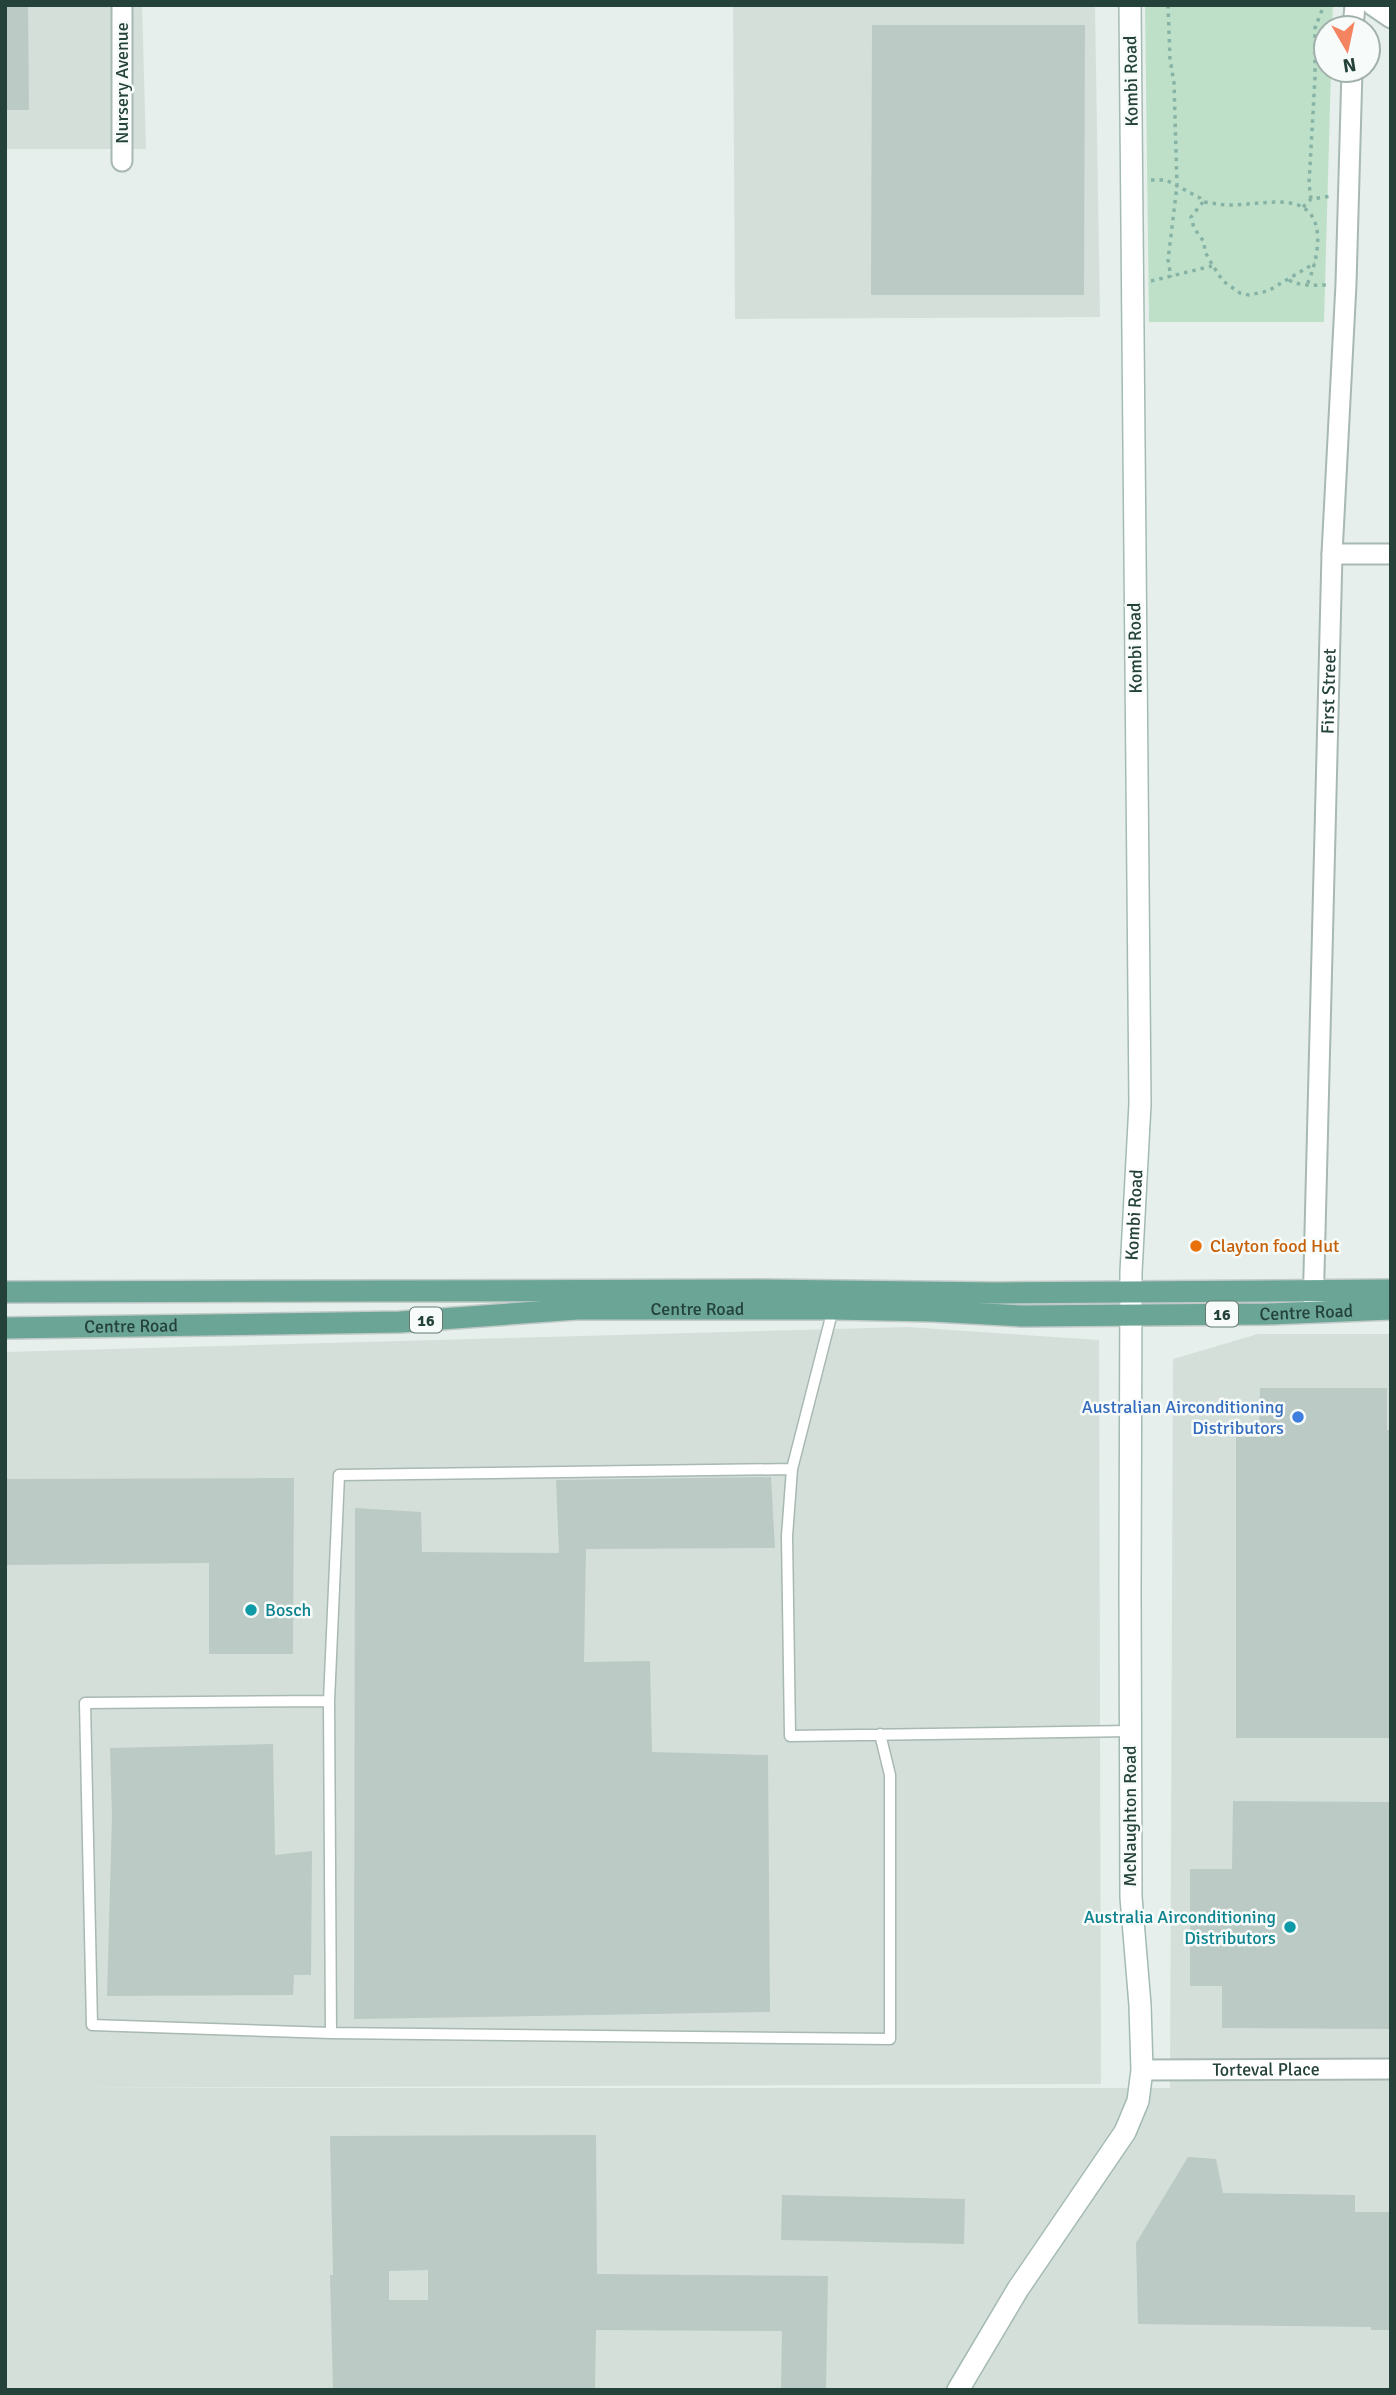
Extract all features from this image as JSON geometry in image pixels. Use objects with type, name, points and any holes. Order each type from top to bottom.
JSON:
[{"type":"main road","name":"Kombi Road","points":[[1130,5],[1140,1104],[1131,1316]]},
{"type":"main road","name":"Centre Road","points":[[5,1292],[1391,1290]]},
{"type":"main road","name":"Centre Road","points":[[5,1328],[400,1322],[577,1309],[833,1309],[1022,1316],[1131,1316],[1391,1309]]},
{"type":"main road","name":"McNaughton Road","points":[[958,2390],[1018,2289],[1125,2132],[1138,2101],[1142,2070],[1140,2005],[1131,1897],[1131,1316]]},
{"type":"street","name":"Nursery Avenue","points":[[122,5],[122,161]]},
{"type":"street","points":[[1372,5],[1391,18]]},
{"type":"street","name":"First Street","points":[[1313,1312],[1332,555],[1346,284],[1352,84]]},
{"type":"street","points":[[1332,555],[1391,554]]},
{"type":"street","name":"Torteval Place","points":[[1142,2070],[1391,2069]]},
{"type":"lane","points":[[833,1309],[792,1469],[787,1536],[790,1736],[1130,1731]]},
{"type":"lane","points":[[331,2033],[329,1701],[339,1475],[792,1469]]},
{"type":"lane","points":[[329,1701],[85,1703],[92,2025],[331,2033],[890,2039],[890,1775],[880,1734]]},
{"type":"path","points":[[1168,5],[1170,59],[1174,83],[1177,186],[1168,260],[1171,277]]},
{"type":"path","points":[[1311,199],[1309,184],[1315,28],[1324,5]]},
{"type":"path","points":[[1132,180],[1166,180],[1203,202],[1227,205],[1281,202],[1303,207],[1316,226],[1317,262],[1307,285]]},
{"type":"path","points":[[1303,207],[1311,199],[1349,194]]},
{"type":"path","points":[[1203,202],[1191,217],[1194,228],[1204,242],[1205,252],[1213,266],[1232,289],[1249,295],[1268,291],[1317,262]]},
{"type":"path","points":[[1132,284],[1213,266]]},
{"type":"path","points":[[1289,279],[1307,285],[1346,284]]},
{"type":"shaded area","points":[[5,5],[142,5],[146,149],[5,149]]},
{"type":"shaded area","points":[[733,5],[1095,5],[1100,317],[735,319]]},
{"type":"shaded area","points":[[907,1327],[1099,1340],[1101,2084],[65,2088],[1170,2088],[1173,1359],[1258,1334],[1391,1334],[1391,2390],[5,2390],[5,1352]]},
{"type":"green space","points":[[1145,5],[1333,5],[1333,14],[1312,14],[1312,84],[1331,84],[1324,322],[1149,322]]},
{"type":"building","points":[[5,5],[28,5],[29,110],[5,110]]},
{"type":"building","points":[[872,25],[1085,25],[1084,295],[871,295]]},
{"type":"building","points":[[1260,1388],[1387,1388],[1387,1430],[1391,1430],[1391,1738],[1236,1738],[1236,1437],[1259,1437]]},
{"type":"building","points":[[771,1477],[775,1548],[586,1549],[584,1662],[650,1661],[652,1752],[768,1755],[770,2012],[354,2019],[355,1508],[421,1512],[422,1552],[559,1553],[556,1480]]},
{"type":"building","name":"Bosch","points":[[294,1478],[293,1654],[209,1654],[209,1563],[5,1565],[5,1479]]},
{"type":"building","points":[[273,1744],[275,1855],[312,1851],[311,1975],[294,1975],[293,1995],[107,1996],[112,1816],[110,1748]]},
{"type":"building","name":"Australia Airconditioning Distributors","points":[[1233,1801],[1391,1802],[1391,2029],[1222,2028],[1222,1986],[1190,1986],[1190,1869],[1232,1869]]},
{"type":"building","points":[[596,2135],[597,2274],[828,2276],[826,2390],[781,2390],[782,2331],[596,2330],[595,2390],[333,2390],[330,2136]],"holes":[[[428,2270],[428,2300],[389,2300],[389,2271]]]},
{"type":"building","points":[[1188,2157],[1216,2159],[1223,2193],[1355,2195],[1355,2212],[1391,2212],[1391,2330],[1371,2330],[1371,2327],[1138,2324],[1136,2243]]},
{"type":"building","points":[[782,2195],[965,2199],[964,2244],[781,2240]]},
{"type":"place","name":"Clayton food Hut","points":[[1196,1246]]},
{"type":"place","name":"Australian Airconditioning Distributors","points":[[1298,1417]]},
{"type":"place","name":"Bosch","points":[[251,1610]]},
{"type":"place","name":"Australia Airconditioning Distributors","points":[[1290,1927]]}]
